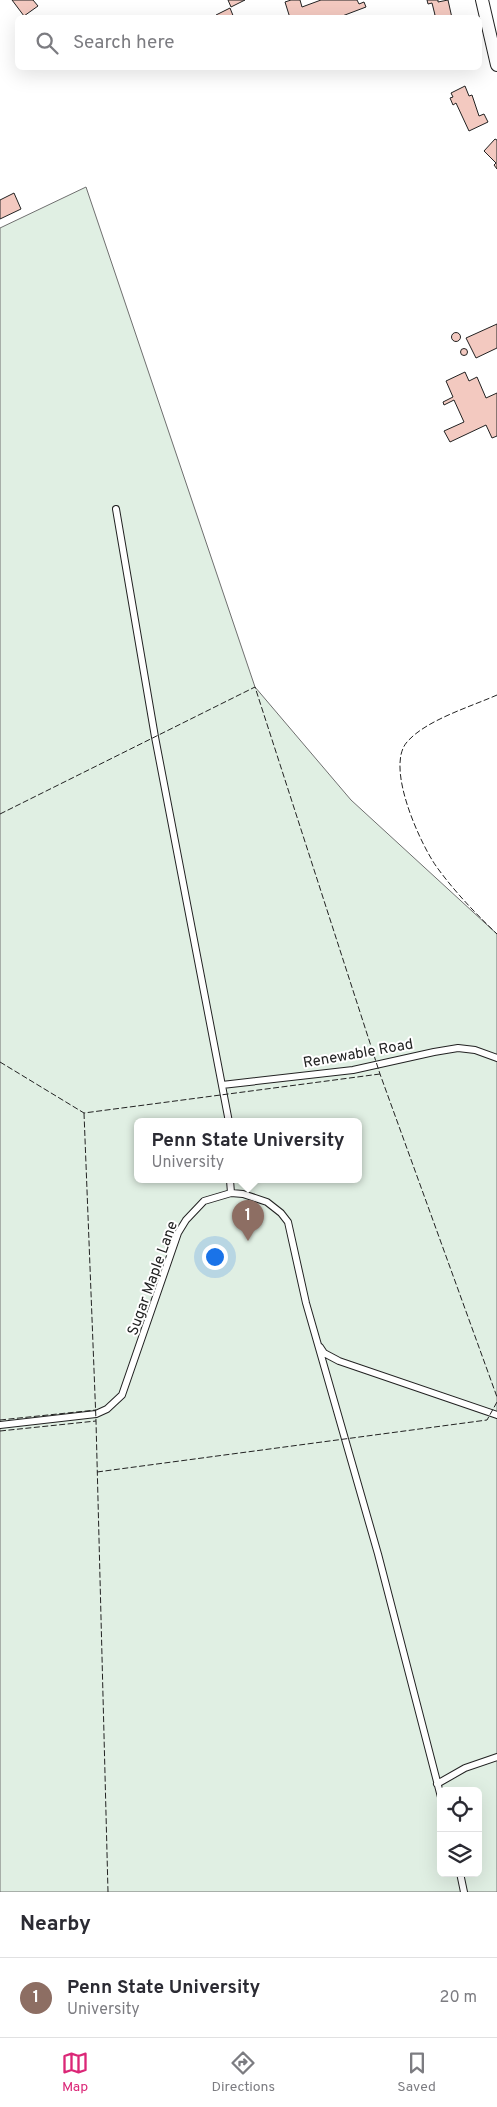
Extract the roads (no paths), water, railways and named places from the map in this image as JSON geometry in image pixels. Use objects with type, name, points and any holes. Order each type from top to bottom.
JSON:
[{"type":"street","points":[[482,0],[497,66]]},
{"type":"lane","points":[[116,509],[155,737],[228,1118]]},
{"type":"lane","name":"Renewable Road","points":[[222,1085],[353,1070],[458,1048],[475,1050],[497,1058]]},
{"type":"lane","points":[[230,1183],[231,1193]]},
{"type":"lane","name":"Sugar Maple Lane","points":[[0,1425],[96,1414],[108,1409],[122,1395],[178,1233],[186,1220],[204,1201],[231,1193],[243,1194],[267,1202],[282,1213],[288,1222],[316,1342],[378,1554],[438,1787]]},
{"type":"lane","points":[[316,1342],[324,1352],[339,1360],[497,1415]]},
{"type":"lane","points":[[437,1784],[465,1768],[497,1757]]},
{"type":"lane","points":[[461,1877],[464,1892]]},
{"type":"place","name":"Penn State University","points":[[248,1241]]}]
